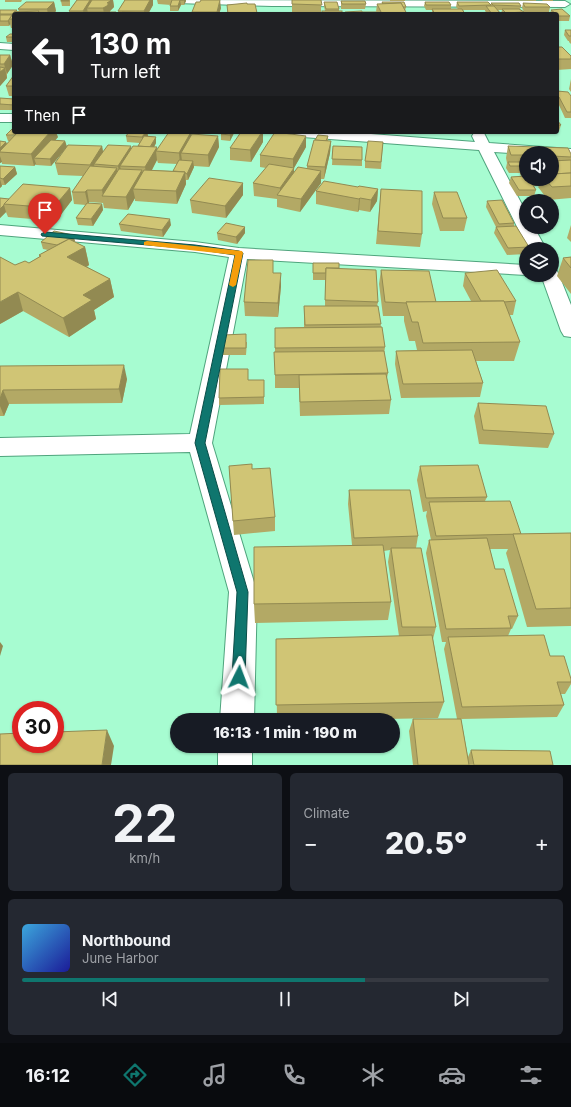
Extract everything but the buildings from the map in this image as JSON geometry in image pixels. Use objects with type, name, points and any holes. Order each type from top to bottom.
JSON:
[{"type":"street","points":[[176,0],[272,3],[376,1],[412,3],[565,5]]},
{"type":"street","points":[[272,3],[272,12]]},
{"type":"street","points":[[412,3],[416,12]]},
{"type":"street","points":[[0,46],[12,47]]},
{"type":"street","points":[[0,118],[12,118]]},
{"type":"street","points":[[344,134],[481,139],[571,152]]},
{"type":"street","points":[[481,139],[533,242]]},
{"type":"street","points":[[0,230],[195,247],[239,253],[519,270]]},
{"type":"street","points":[[237,713],[242,592],[200,443],[239,253]]},
{"type":"street","points":[[553,282],[571,331]]},
{"type":"street","points":[[0,447],[200,443]]},
{"type":"street","points":[[234,765],[235,753]]},
{"type":"slow traffic","points":[[147,243],[195,247],[239,253],[233,285]]},
{"type":"route","points":[[45,234],[195,247],[239,253],[200,443],[242,592],[239,677]]}]
